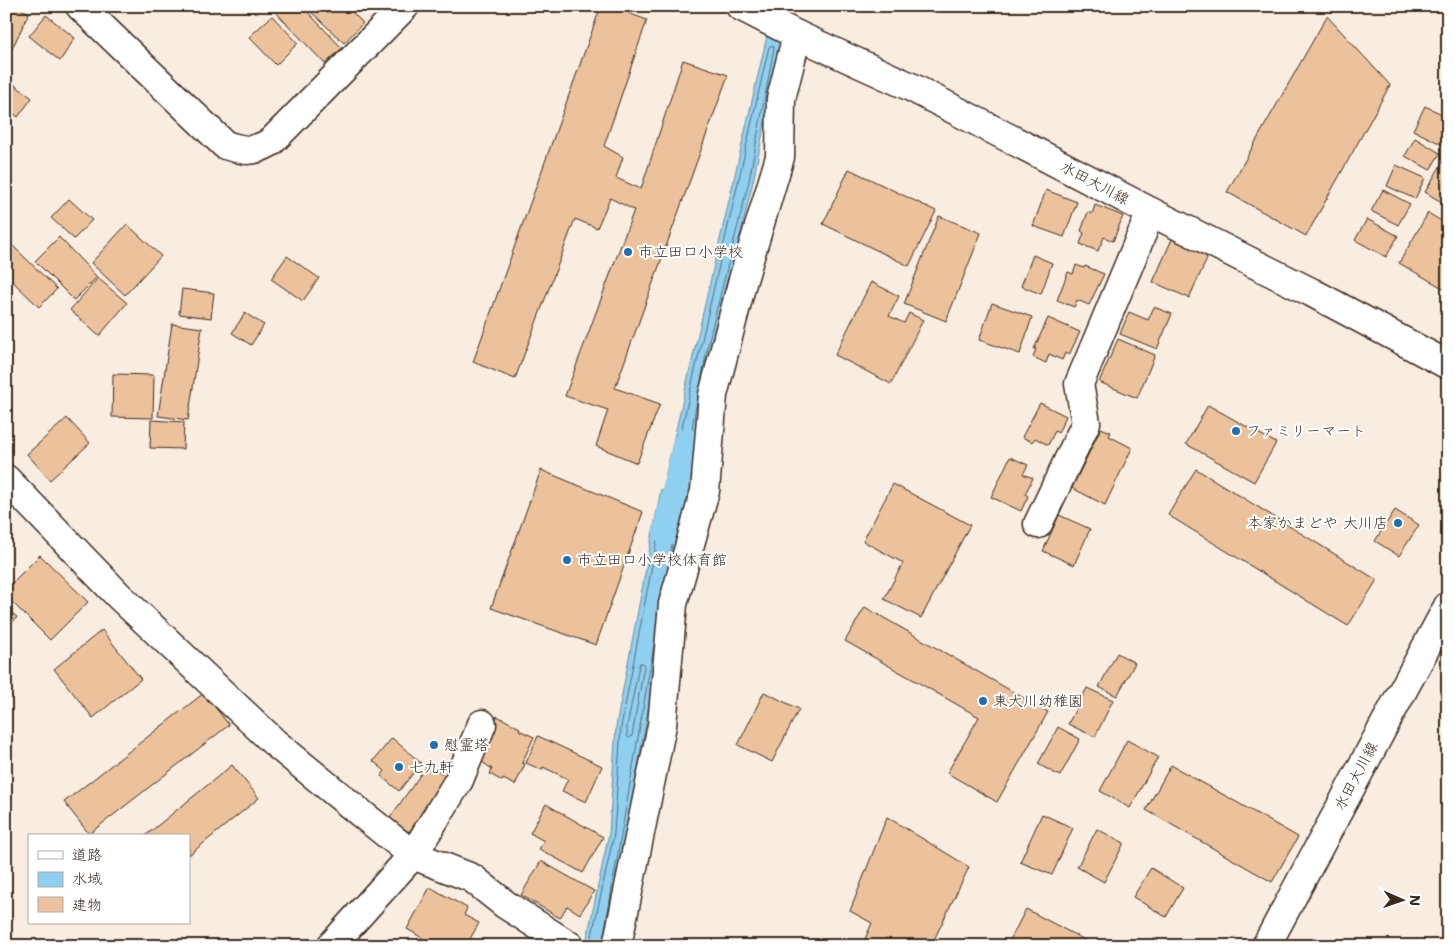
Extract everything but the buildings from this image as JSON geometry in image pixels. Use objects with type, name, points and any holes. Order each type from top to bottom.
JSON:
[{"type":"street","points":[[80,6],[225,145],[246,151],[261,148],[271,142],[405,6]]},
{"type":"street","name":"水田大川線","points":[[740,6],[797,35],[911,87],[1448,364]]},
{"type":"street","points":[[617,946],[662,725],[673,604],[705,491],[713,395],[742,283],[780,157],[781,99],[797,35]]},
{"type":"street","points":[[1038,524],[1086,423],[1078,384],[1151,212]]},
{"type":"street","points":[[6,480],[119,596],[268,736],[348,803],[413,855],[472,878],[506,905],[570,946]]},
{"type":"street","name":"水田大川線","points":[[1266,946],[1448,606]]},
{"type":"street","points":[[331,946],[413,855],[459,780],[482,724]]},
{"type":"water","points":[[767,36],[781,42],[753,182],[713,346],[697,423],[691,481],[665,477]]},
{"type":"water","points":[[661,489],[686,497],[606,945],[591,946],[586,943],[609,833],[616,726]]},
{"type":"waterway","points":[[667,531],[687,443]]},
{"type":"place","name":"市立田口小学校","points":[[628,252]]},
{"type":"place","name":"ファミリーマート","points":[[1236,431]]},
{"type":"place","name":"本家かまどや 大川店","points":[[1398,523]]},
{"type":"place","name":"市立田口小学校体育館","points":[[567,560]]},
{"type":"place","name":"東大川幼稚園","points":[[983,701]]},
{"type":"place","name":"慰霊塔","points":[[434,745]]},
{"type":"place","name":"七九軒","points":[[399,767]]}]
